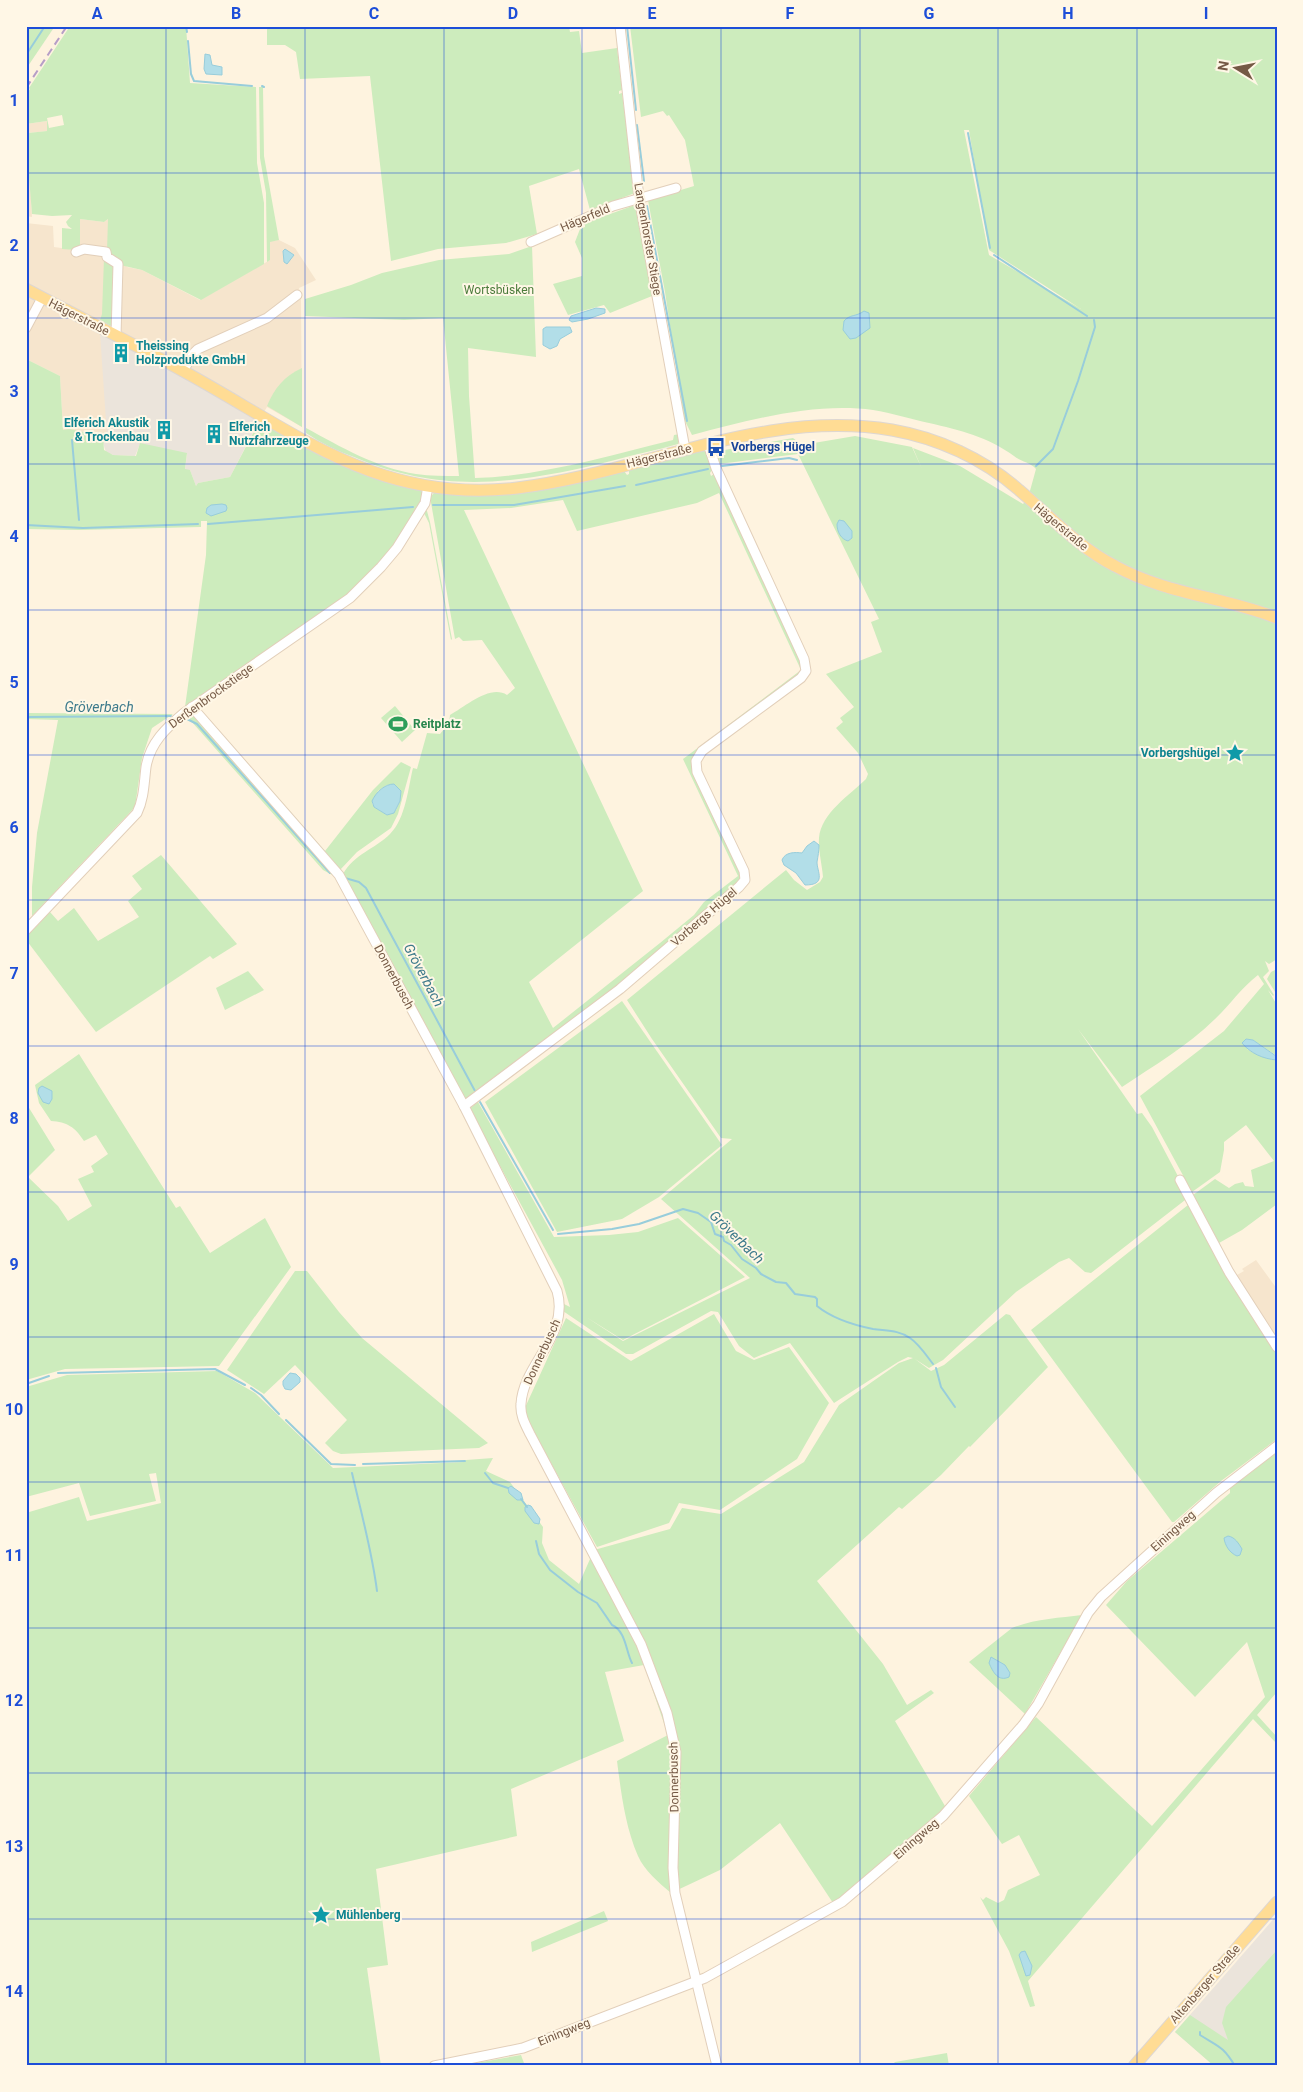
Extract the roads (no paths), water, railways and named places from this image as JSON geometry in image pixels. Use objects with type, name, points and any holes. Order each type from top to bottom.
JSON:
[{"type":"main road","name":"Hägerstraße","points":[[26,289],[184,371],[339,459],[386,477],[428,486],[473,490],[529,486],[576,477],[685,449],[779,430],[819,426],[873,427],[920,436],[956,450],[994,471],[1019,490],[1076,541],[1114,566],[1152,583],[1249,608],[1277,618]]},
{"type":"main road","name":"Altenberger Straße","points":[[1134,2066],[1277,1902]]},
{"type":"street","name":"Langenhorster Stiege","points":[[620,26],[639,198],[685,449]]},
{"type":"street","name":"Hägerfeld","points":[[531,242],[601,211],[676,188]]},
{"type":"street","name":"Hägerstraße","points":[[76,252],[84,249],[106,252],[107,257],[118,264],[116,336]]},
{"type":"street","points":[[184,371],[193,354],[198,349],[267,318],[298,295]]},
{"type":"street","name":"Hägerstraße","points":[[26,328],[42,298]]},
{"type":"street","name":"Vorbergs Hügel","points":[[464,1106],[620,989],[745,880],[744,871],[698,772],[696,761],[702,752],[801,678],[806,668],[804,659],[716,468],[708,444]]},
{"type":"street","name":"Derßenbrockstiege","points":[[26,930],[135,815],[141,801],[147,761],[152,747],[166,729],[192,707],[350,598],[397,548],[425,503],[428,486]]},
{"type":"street","name":"Donnerbusch","points":[[192,707],[338,875],[464,1106],[553,1280],[560,1300],[558,1322],[525,1387],[521,1400],[521,1411],[530,1434],[641,1644],[667,1713],[676,1752],[674,1887],[717,2066]]},
{"type":"street","points":[[1180,1180],[1229,1272],[1277,1347]]},
{"type":"street","name":"Einingweg","points":[[434,2066],[524,2048],[696,1981],[837,1906],[935,1823],[963,1795],[1028,1719],[1088,1613],[1101,1597],[1216,1493],[1277,1446]]},
{"type":"water","points":[[205,54],[210,55],[212,65],[222,67],[222,75],[206,74],[204,69]]},
{"type":"water","points":[[285,249],[294,255],[287,264],[284,262],[283,251]]},
{"type":"water","points":[[596,308],[605,309],[605,313],[588,319],[572,322],[569,320],[571,316]]},
{"type":"water","points":[[864,311],[869,313],[870,328],[856,338],[850,339],[843,330],[844,321]]},
{"type":"water","points":[[546,327],[570,327],[572,332],[560,339],[557,346],[550,349],[543,345],[543,329]]},
{"type":"water","points":[[211,505],[226,505],[226,511],[211,516],[206,513],[207,508]]},
{"type":"water","points":[[839,520],[844,521],[852,531],[852,538],[848,541],[841,537],[837,527]]},
{"type":"water","points":[[394,784],[401,791],[400,801],[394,813],[387,815],[374,807],[372,801],[381,789],[387,785]]},
{"type":"water","points":[[814,841],[819,845],[817,862],[819,877],[816,883],[805,885],[796,873],[784,865],[782,860],[788,854],[802,853]]},
{"type":"water","points":[[1246,1039],[1253,1040],[1276,1056],[1277,1060],[1253,1053],[1242,1043]]},
{"type":"water","points":[[42,1086],[52,1091],[52,1099],[49,1104],[43,1102],[38,1093],[39,1088]]},
{"type":"water","points":[[290,1373],[296,1374],[300,1378],[300,1382],[291,1390],[285,1389],[283,1385],[283,1381]]},
{"type":"water","points":[[511,1486],[521,1493],[523,1500],[517,1500],[509,1493],[508,1488]]},
{"type":"water","points":[[531,1506],[540,1519],[539,1524],[534,1523],[525,1511],[525,1507]]},
{"type":"water","points":[[1228,1536],[1235,1539],[1241,1547],[1240,1555],[1234,1555],[1228,1549],[1224,1538]]},
{"type":"water","points":[[991,1657],[1005,1665],[1010,1673],[1009,1677],[1002,1678],[996,1675],[989,1663]]},
{"type":"water","points":[[1025,1951],[1032,1966],[1030,1975],[1026,1976],[1019,1955]]},
{"type":"waterway","points":[[26,55],[45,26]]},
{"type":"waterway","points":[[186,26],[187,32]]},
{"type":"waterway","points":[[627,26],[636,110]]},
{"type":"waterway","points":[[188,41],[191,74],[194,81],[252,86]]},
{"type":"waterway","points":[[637,125],[644,181]]},
{"type":"waterway","points":[[968,133],[990,248]]},
{"type":"waterway","points":[[647,206],[687,421]]},
{"type":"waterway","points":[[994,255],[1087,316]]},
{"type":"waterway","points":[[1036,466],[1053,449],[1078,381],[1095,327],[1094,320]]},
{"type":"waterway","points":[[72,440],[79,520]]},
{"type":"waterway","points":[[722,466],[789,458],[797,460]]},
{"type":"waterway","points":[[636,485],[708,469]]},
{"type":"waterway","points":[[433,505],[514,505],[625,486]]},
{"type":"waterway","points":[[208,524],[413,507]]},
{"type":"waterway","points":[[26,525],[83,528],[198,524]]},
{"type":"waterway","name":"Gröverbach","points":[[26,717],[171,716]]},
{"type":"waterway","name":"Gröverbach","points":[[185,718],[197,724],[330,873]]},
{"type":"waterway","name":"Gröverbach","points":[[345,878],[359,882],[366,888],[475,1091]]},
{"type":"waterway","name":"Gröverbach","points":[[480,1102],[553,1230]]},
{"type":"waterway","name":"Gröverbach","points":[[558,1234],[612,1229],[639,1224],[683,1209],[698,1213],[711,1222],[715,1234],[723,1237],[724,1241],[731,1245],[742,1259],[756,1268],[761,1274],[776,1282],[786,1283],[795,1294],[815,1297],[817,1299],[817,1306],[836,1318],[858,1326],[906,1335],[916,1343],[933,1364]]},
{"type":"waterway","name":"Gröverbach","points":[[936,1368],[941,1387],[955,1407]]},
{"type":"waterway","points":[[58,1373],[215,1369],[245,1385]]},
{"type":"waterway","points":[[26,1384],[49,1376]]},
{"type":"waterway","points":[[251,1388],[261,1395],[279,1414]]},
{"type":"waterway","points":[[286,1420],[331,1464],[355,1465]]},
{"type":"waterway","points":[[363,1464],[465,1461]]},
{"type":"waterway","points":[[352,1473],[369,1546],[377,1591]]},
{"type":"waterway","points":[[485,1473],[493,1483],[508,1488]]},
{"type":"waterway","points":[[521,1499],[527,1507]]},
{"type":"waterway","points":[[536,1541],[539,1554],[550,1570],[578,1592],[597,1603],[612,1625],[617,1628],[623,1637],[632,1663]]},
{"type":"waterway","points":[[1200,2032],[1200,2035],[1224,2051],[1235,2066]]},
{"type":"railway","points":[[26,88],[67,26]]},
{"type":"place","name":"Theissing Holzprodukte GmbH","points":[[121,353]]},
{"type":"place","name":"Elferich Akustik & Trockenbau","points":[[164,430]]},
{"type":"place","name":"Elferich Nutzfahrzeuge","points":[[214,434]]},
{"type":"place","name":"Vorbergs Hügel","points":[[716,447]]},
{"type":"place","name":"Reitplatz","points":[[398,724]]},
{"type":"place","name":"Vorbergshügel","points":[[1235,753]]},
{"type":"place","name":"Mühlenberg","points":[[321,1915]]},
{"type":"park label","name":"Wortsbüsken","points":[[499,290]]}]
